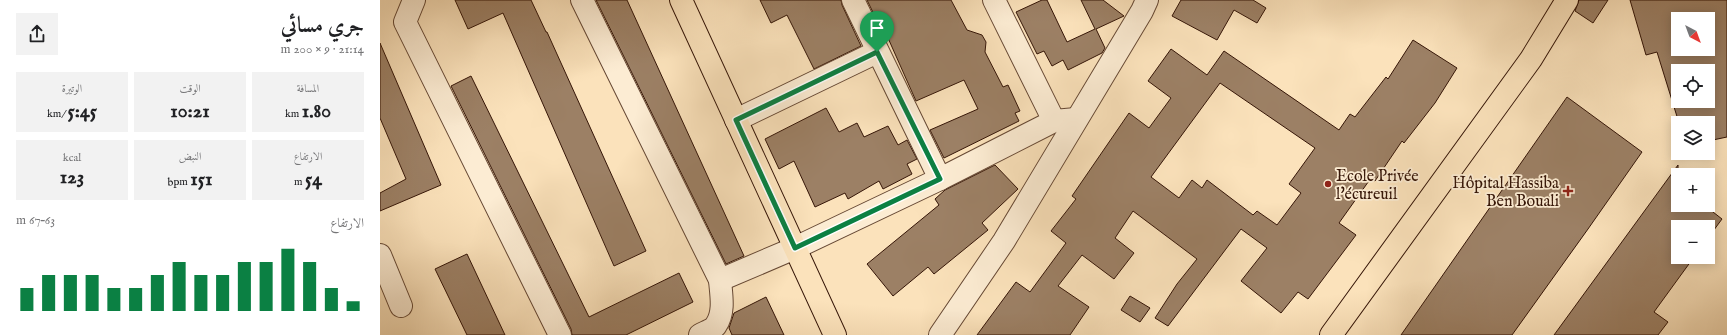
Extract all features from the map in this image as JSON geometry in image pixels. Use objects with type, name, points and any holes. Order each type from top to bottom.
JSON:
[{"type":"main road","points":[[681,0],[835,335]]},
{"type":"main road","points":[[1331,335],[1531,59],[1567,0]]},
{"type":"street","points":[[414,0],[405,22],[560,335]]},
{"type":"street","points":[[582,0],[720,280],[722,309],[716,325],[700,335]]},
{"type":"street","points":[[853,0],[940,179]]},
{"type":"street","points":[[994,0],[1054,121]]},
{"type":"street","points":[[940,335],[1004,240],[1148,0]]},
{"type":"street","points":[[736,120],[877,52]]},
{"type":"street","points":[[720,280],[795,248],[940,179],[1054,121],[1076,119]]},
{"type":"street","points":[[380,255],[401,306]]},
{"type":"building","points":[[455,0],[531,0],[547,32],[646,251],[614,266],[503,13],[468,29]]},
{"type":"building","points":[[596,0],[627,0],[744,256],[726,264]]},
{"type":"building","points":[[760,0],[841,0],[861,46],[814,69],[787,15],[771,23]]},
{"type":"building","points":[[867,0],[951,0],[967,30],[982,35],[986,42],[985,52],[1003,87],[1008,85],[1020,111],[1015,113],[1019,121],[944,158],[930,130],[978,109],[964,80],[916,101],[888,38],[884,35]]},
{"type":"building","points":[[1042,0],[1047,0],[1067,42],[1095,29],[1081,0],[1103,0],[1124,16],[1096,29],[1105,48],[1102,53],[1068,70],[1063,60],[1052,66],[1044,51],[1037,54],[1016,12]]},
{"type":"building","points":[[1181,0],[1253,0],[1266,8],[1257,23],[1234,10],[1217,40],[1172,16]]},
{"type":"building","points":[[1579,0],[1608,0],[1593,23],[1575,11]]},
{"type":"building","points":[[1630,0],[1727,0],[1727,137],[1715,140],[1715,116],[1677,116],[1674,108],[1715,108],[1715,64],[1671,64],[1671,97],[1657,52],[1646,55]]},
{"type":"building","points":[[1413,40],[1457,68],[1435,103],[1404,143],[1402,141],[1375,181],[1371,178],[1339,223],[1356,235],[1308,299],[1298,292],[1281,313],[1241,281],[1267,248],[1241,229],[1168,326],[1155,318],[1177,284],[1197,259],[1133,211],[1115,238],[1134,253],[1114,279],[1082,255],[1058,286],[1089,307],[1070,335],[977,335],[1016,282],[1030,292],[1066,243],[1051,231],[1076,199],[1072,196],[1129,113],[1149,128],[1171,98],[1148,81],[1171,49],[1207,75],[1224,51],[1339,130],[1350,114],[1355,117],[1386,77],[1388,79]],"holes":[[[1220,83],[1315,148],[1289,184],[1301,193],[1277,225],[1257,211],[1253,215],[1207,180],[1202,188],[1192,180],[1179,198],[1151,177]]]},
{"type":"building","points":[[380,43],[441,185],[380,211],[380,193],[406,179],[380,118]]},
{"type":"building","points":[[471,76],[589,317],[679,273],[693,302],[626,335],[572,335],[571,329],[451,86]]},
{"type":"building","points":[[1567,97],[1642,152],[1512,335],[1401,335]]},
{"type":"building","points":[[826,108],[839,132],[857,123],[864,137],[888,126],[898,145],[907,140],[917,159],[907,164],[912,174],[883,189],[879,181],[848,199],[845,193],[815,207],[794,161],[779,169],[765,139]]},
{"type":"building","points":[[995,165],[1018,189],[982,223],[988,230],[934,274],[928,267],[893,296],[867,264],[939,205],[935,199],[945,190]]},
{"type":"building","points":[[1671,175],[1671,212],[1713,212],[1722,219],[1715,228],[1715,220],[1671,220],[1671,264],[1689,264],[1654,312],[1668,322],[1658,335],[1554,335]]},
{"type":"building","points":[[467,254],[505,335],[467,335],[435,269]]},
{"type":"building","points":[[1130,296],[1150,308],[1140,322],[1121,310]]},
{"type":"building","points":[[766,297],[784,335],[732,335],[729,328],[734,313]]},
{"type":"place","name":"Ecole Privée l'écureuil","points":[[1328,184]]},
{"type":"place","name":"Hôpital Hassiba Ben Bouali","points":[[1568,191]]},
{"type":"route","points":[[877,52],[940,179],[795,248],[736,120],[877,52]]}]
